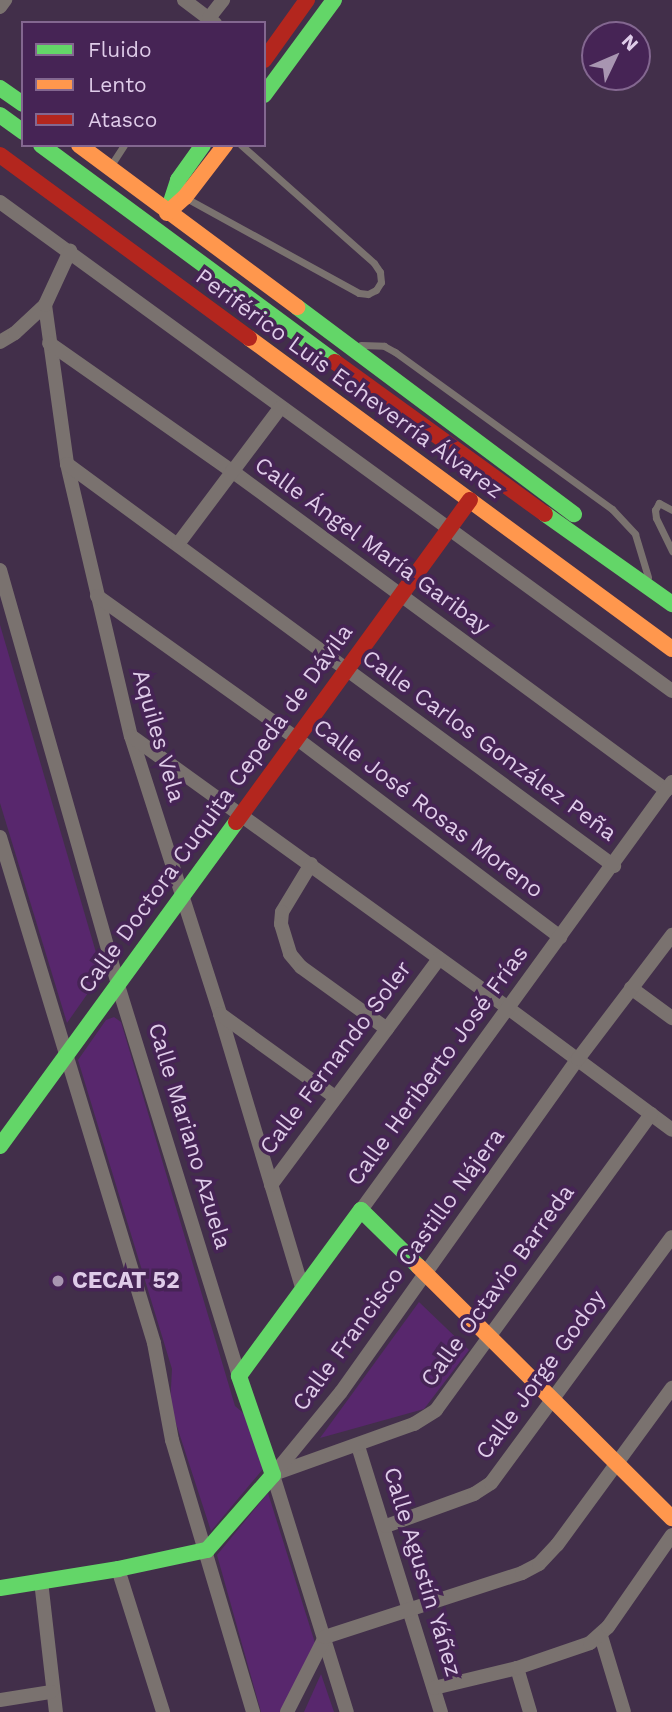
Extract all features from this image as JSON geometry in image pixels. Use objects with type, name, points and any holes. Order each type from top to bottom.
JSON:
[{"type":"main road","points":[[266,57],[307,0]]},
{"type":"main road","points":[[266,92],[334,0]]},
{"type":"main road","points":[[0,88],[21,103]]},
{"type":"main road","points":[[0,115],[21,131]]},
{"type":"main road","name":"Periférico Luis Echeverría Álvarez","points":[[44,147],[503,485],[672,604]]},
{"type":"main road","points":[[82,147],[629,556],[651,588]]},
{"type":"main road","points":[[174,284],[167,249],[167,213],[178,180],[202,147]]},
{"type":"main road","points":[[94,226],[130,226],[167,213],[185,197],[223,147]]},
{"type":"main road","name":"Periférico Luis Echeverría Álvarez","points":[[0,155],[672,649]]},
{"type":"main road","points":[[78,214],[92,208],[102,197],[109,183],[110,167]]},
{"type":"main road","points":[[135,187],[160,187],[178,180]]},
{"type":"main road","points":[[194,299],[190,286],[196,267],[202,259],[221,250]]},
{"type":"main road","name":"Calle Doctora Cuquita Cepeda de Dávila","points":[[0,1146],[182,892],[348,670],[470,500]]},
{"type":"main road","points":[[361,1210],[672,1518]]},
{"type":"main road","name":"Calle Heriberto José Frías","points":[[239,1376],[361,1210]]},
{"type":"main road","name":"Calle Mariano Azuela","points":[[239,1376],[273,1475]]},
{"type":"main road","name":"Calle Francisco Castillo Nájera","points":[[207,1550],[273,1475]]},
{"type":"main road","points":[[0,1588],[118,1569],[207,1550]]},
{"type":"street","points":[[0,7],[5,0]]},
{"type":"street","points":[[184,0],[212,21],[223,0]]},
{"type":"street","points":[[266,61],[282,72]]},
{"type":"street","points":[[0,202],[672,691]]},
{"type":"street","points":[[0,342],[15,334],[45,305],[70,251]]},
{"type":"street","name":"Aquiles Vela","points":[[45,305],[67,464],[131,736],[220,1014],[303,1291]]},
{"type":"street","name":"Calle Ángel María Garibay","points":[[49,343],[232,471],[400,595],[669,786]]},
{"type":"street","points":[[178,544],[281,407]]},
{"type":"street","name":"Calle Carlos González Peña","points":[[67,464],[614,866]]},
{"type":"street","name":"Calle Mariano Azuela","points":[[0,570],[117,982],[239,1376]]},
{"type":"street","name":"Calle José Rosas Moreno","points":[[97,597],[296,738],[560,937]]},
{"type":"street","points":[[131,736],[241,813],[672,1130]]},
{"type":"street","name":"Calle Heriberto José Frías","points":[[361,1210],[614,866],[669,786]]},
{"type":"street","points":[[0,837],[154,1343],[172,1440],[207,1550],[253,1712]]},
{"type":"street","points":[[311,864],[282,912],[281,924],[290,954],[301,967],[387,1029]]},
{"type":"street","name":"Calle Francisco Castillo Nájera","points":[[273,1475],[323,1416],[578,1059],[672,935]]},
{"type":"street","name":"Calle Fernando Soler","points":[[271,1185],[439,959]]},
{"type":"street","points":[[631,988],[672,1018]]},
{"type":"street","points":[[220,1014],[335,1097]]},
{"type":"street","name":"Calle Octavio Barreda","points":[[273,1475],[414,1424],[436,1410],[651,1114]]},
{"type":"street","name":"Calle Jorge Godoy","points":[[386,1526],[474,1494],[491,1483],[672,1237]]},
{"type":"street","points":[[287,1712],[325,1637],[522,1573],[539,1564],[557,1545],[672,1388]]},
{"type":"street","name":"Calle Agustín Yáñez","points":[[358,1446],[386,1526],[441,1712]]},
{"type":"street","name":"Calle Mariano Azuela","points":[[273,1475],[347,1712]]},
{"type":"street","points":[[434,1688],[517,1668],[578,1648],[601,1636],[672,1535]]},
{"type":"street","points":[[118,1569],[163,1712]]},
{"type":"street","points":[[41,1581],[51,1692],[56,1712]]},
{"type":"street","points":[[601,1636],[624,1712]]},
{"type":"street","points":[[517,1668],[530,1712]]},
{"type":"street","points":[[0,1700],[51,1692]]},
{"type":"lane","points":[[110,167],[123,147]]},
{"type":"lane","points":[[185,197],[359,293],[368,294],[376,290],[381,282],[380,272],[374,263],[243,147]]},
{"type":"lane","points":[[346,345],[389,348],[612,509],[635,534],[651,588]]},
{"type":"lane","points":[[672,510],[659,503],[655,510],[656,519],[672,551]]},
{"type":"shaded area","points":[[0,625],[102,973],[67,1023],[0,803]]},
{"type":"shaded area","points":[[114,1017],[121,1022],[235,1406],[248,1417],[263,1469],[211,1531],[170,1405],[172,1369],[78,1060],[106,1020]]},
{"type":"shaded area","points":[[419,1302],[469,1350],[424,1409],[320,1438]]},
{"type":"shaded area","points":[[268,1493],[315,1643],[281,1712],[261,1712],[217,1555]]},
{"type":"shaded area","points":[[321,1674],[334,1712],[304,1712]]},
{"type":"traffic: fast","points":[[266,92],[334,0]]},
{"type":"traffic: fast","points":[[0,88],[21,103]]},
{"type":"traffic: fast","points":[[0,115],[21,131]]},
{"type":"traffic: fast","points":[[44,147],[335,362]]},
{"type":"traffic: fast","points":[[168,211],[178,180],[202,147]]},
{"type":"traffic: fast","points":[[297,307],[574,514]]},
{"type":"traffic: fast","points":[[545,514],[672,604]]},
{"type":"traffic: fast","points":[[0,1146],[236,822]]},
{"type":"traffic: fast","points":[[0,1588],[118,1569],[207,1550],[273,1475],[239,1376],[361,1210],[418,1266]]},
{"type":"traffic: slow","points":[[82,147],[297,307]]},
{"type":"traffic: slow","points":[[167,213],[185,197],[223,147]]},
{"type":"traffic: slow","points":[[249,338],[672,649]]},
{"type":"traffic: slow","points":[[418,1266],[672,1518]]},
{"type":"traffic: jam","points":[[266,57],[307,0]]},
{"type":"traffic: jam","points":[[0,155],[249,338]]},
{"type":"traffic: jam","points":[[335,362],[545,514]]},
{"type":"traffic: jam","points":[[236,822],[470,500]]},
{"type":"place","name":"CECAT 52","points":[[58,1281]]}]
